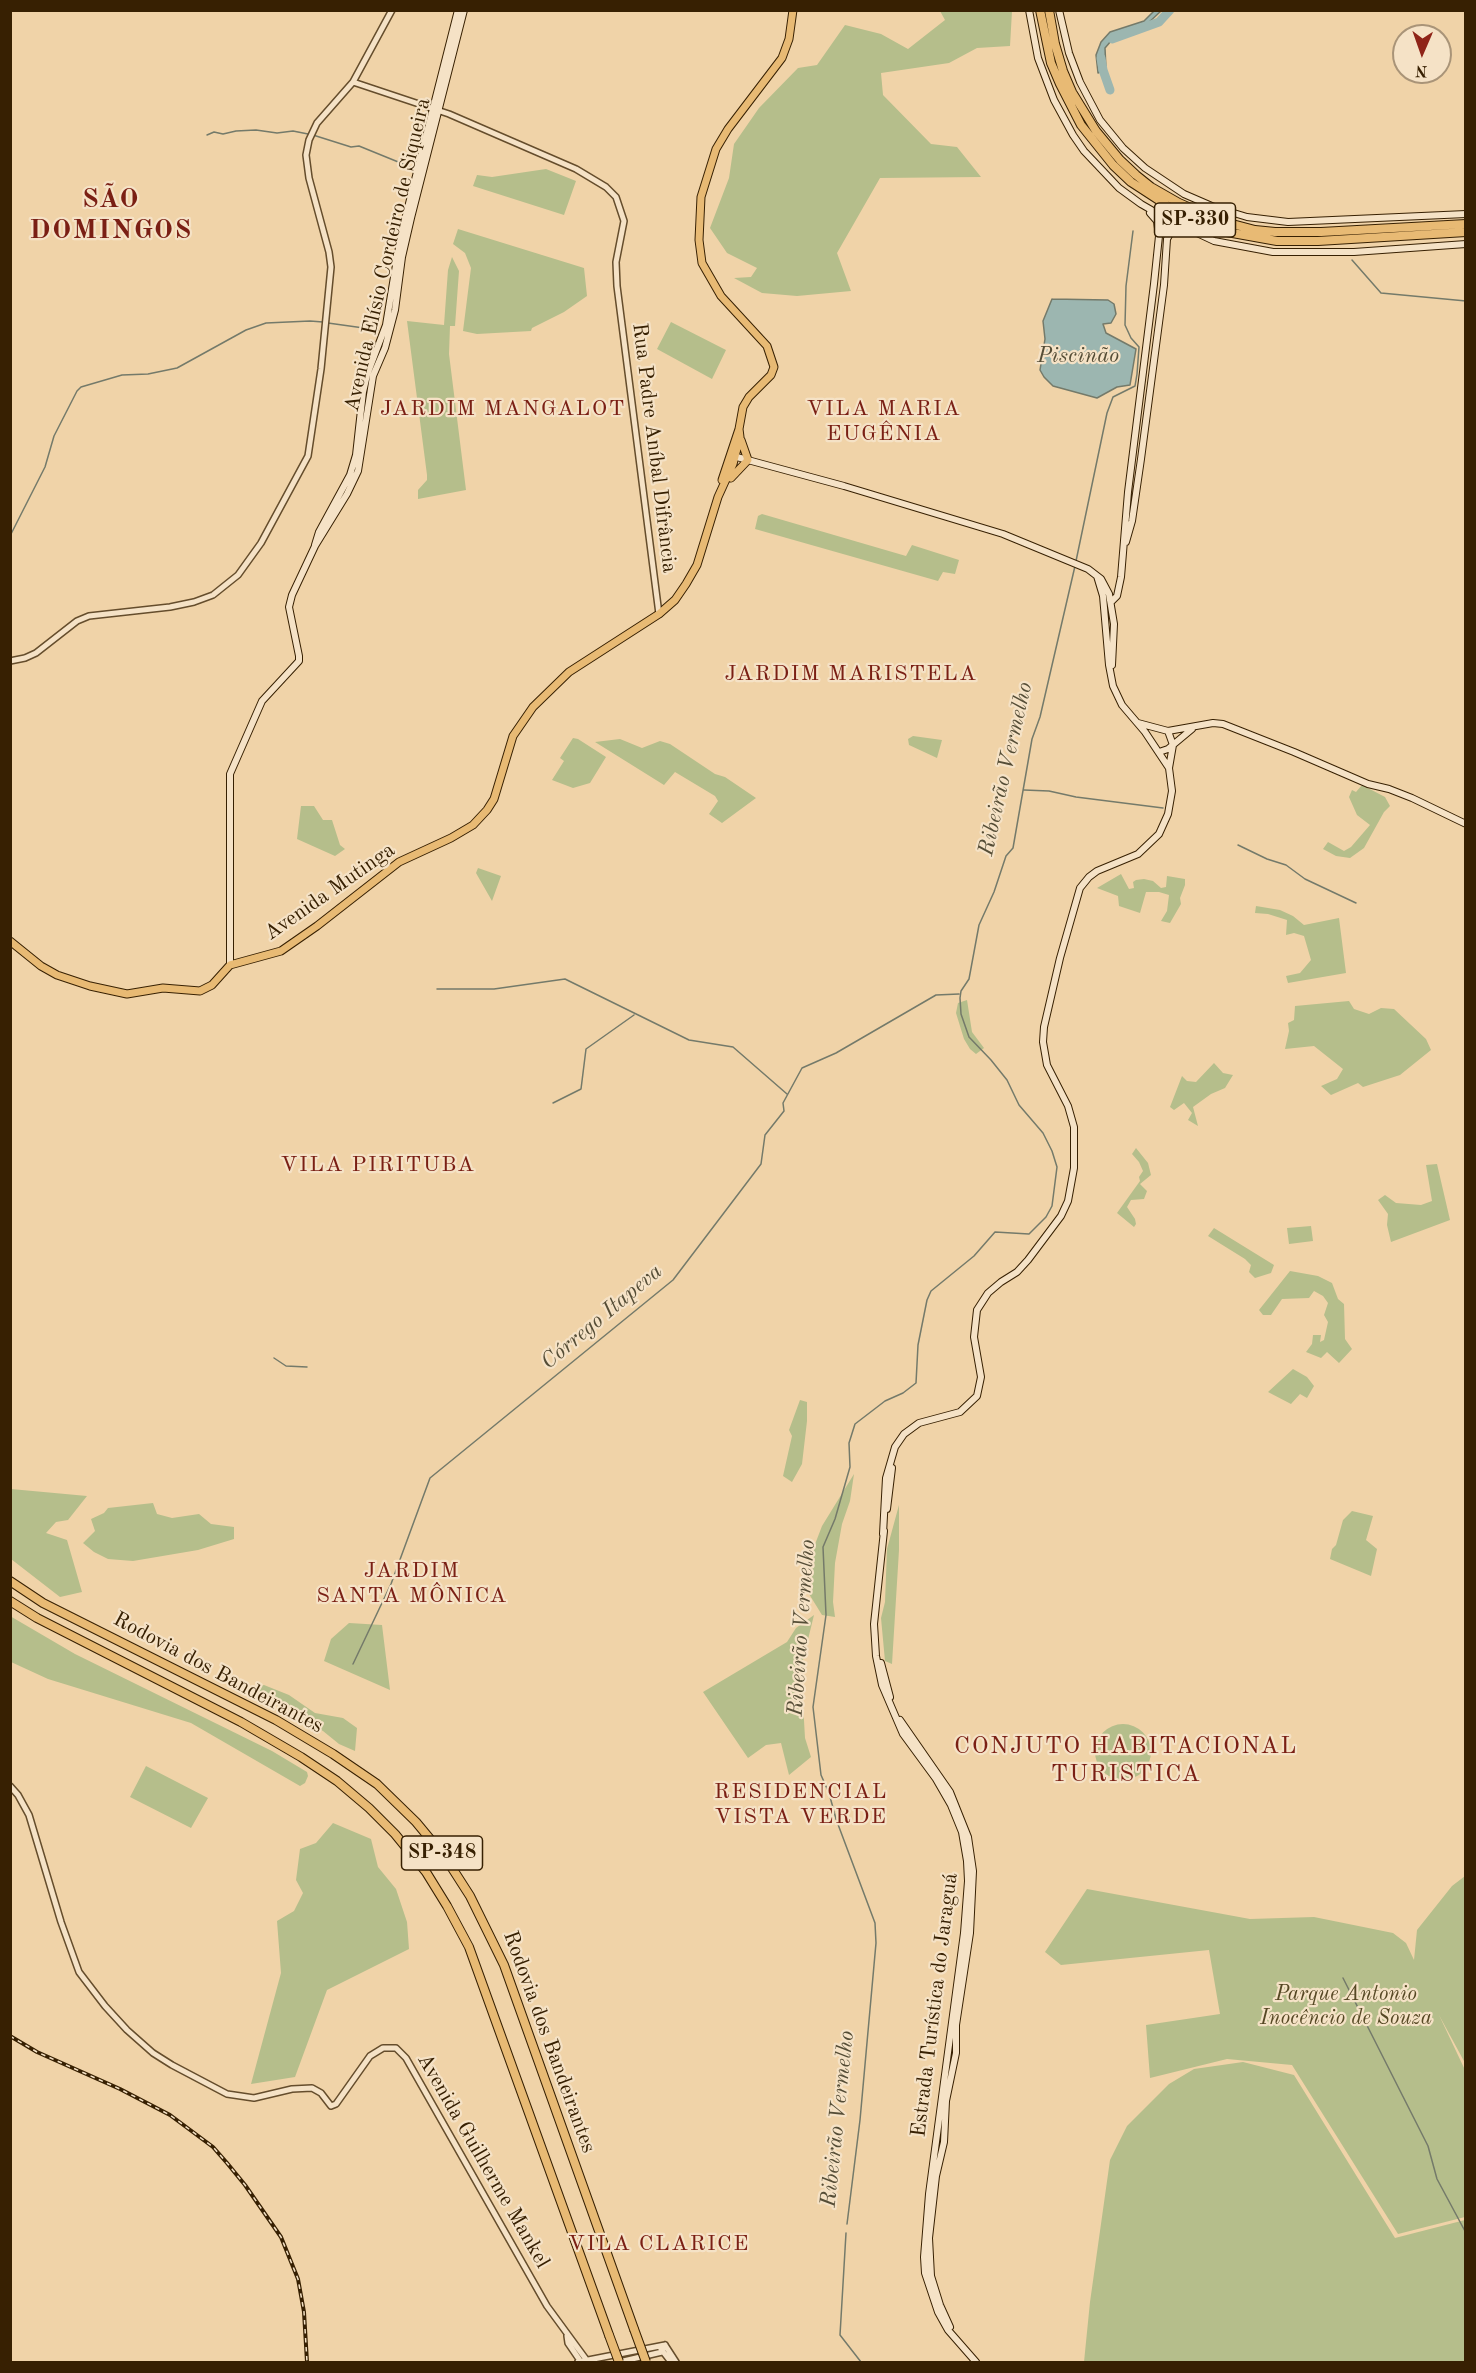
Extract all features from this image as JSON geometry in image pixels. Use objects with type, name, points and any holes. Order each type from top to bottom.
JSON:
[{"type":"highway","name":"SP-330","points":[[1040,10],[1051,63],[1081,125],[1093,142],[1125,176],[1141,190],[1171,208],[1227,231],[1271,240],[1318,241],[1466,232]]},
{"type":"highway","name":"SP-330","points":[[1048,10],[1063,70],[1072,92],[1090,122],[1106,144],[1136,175],[1151,187],[1179,203],[1221,221],[1255,230],[1275,232],[1321,232],[1466,224]]},
{"type":"highway","name":"Rodovia dos Bandeirantes","points":[[10,1581],[44,1603],[276,1720],[333,1754],[377,1784],[416,1822],[445,1857],[470,1896],[504,1965],[646,2362]]},
{"type":"highway","name":"Rodovia dos Bandeirantes","points":[[10,1601],[37,1618],[241,1722],[301,1757],[369,1808],[395,1834],[426,1872],[469,1947],[619,2362]]},
{"type":"main road","name":"Avenida Elísio Cordeiro de Siqueira","points":[[230,966],[230,774],[262,701],[299,661],[289,607],[301,574],[320,534],[358,471],[372,379],[385,348],[395,310],[408,232],[458,10]]},
{"type":"main road","name":"Avenida Elísio Cordeiro de Siqueira","points":[[436,109],[464,10]]},
{"type":"main road","name":"Avenida Mutinga","points":[[720,492],[725,484],[733,456],[745,402],[771,375],[773,362],[767,346],[728,305],[702,263],[699,240],[701,197],[716,149],[728,129],[782,58],[789,39],[794,10]]},
{"type":"main road","points":[[1029,10],[1038,58],[1063,119],[1084,151],[1102,172],[1154,216],[1159,236],[1114,624]]},
{"type":"main road","points":[[1059,10],[1069,53],[1080,82],[1100,120],[1145,168],[1184,194],[1214,207],[1247,217],[1288,222],[1466,214]]},
{"type":"main road","points":[[1141,204],[1200,235]]},
{"type":"main road","points":[[1124,548],[1132,521],[1141,459],[1164,285],[1167,235],[1172,230],[1200,235],[1232,246],[1287,253],[1354,252],[1466,244]]},
{"type":"main road","name":"Avenida Mutinga","points":[[10,941],[28,957],[57,975],[90,986],[128,994],[152,989],[200,991],[212,985],[230,966],[280,951],[322,922],[399,862],[473,825],[494,799],[513,736],[533,707],[569,672],[659,614],[675,600],[692,574],[740,437],[739,429]]},
{"type":"main road","points":[[740,437],[748,460]]},
{"type":"main road","points":[[733,456],[906,504],[1003,534],[1080,565],[1096,576],[1105,596],[1111,602],[1117,596]]},
{"type":"main road","points":[[725,484],[748,460]]},
{"type":"main road","points":[[1105,596],[1121,577]]},
{"type":"main road","name":"Estrada Turística do Jaraguá","points":[[1105,596],[1111,602],[1114,624],[1110,675]]},
{"type":"main road","name":"Estrada Turística do Jaraguá","points":[[976,2362],[948,2330],[938,2312],[925,2274],[925,2227],[964,1933],[968,1881],[965,1846],[951,1805],[936,1779],[903,1734],[887,1700],[876,1656],[875,1618],[883,1534],[895,1447],[904,1434],[919,1423],[960,1412],[977,1396],[981,1383],[981,1368],[974,1337],[977,1310],[988,1293],[1017,1272],[1028,1260],[1061,1216],[1068,1201],[1074,1168],[1074,1127],[1068,1106],[1047,1065],[1043,1042],[1044,1027],[1080,888],[1089,877],[1097,872],[1138,854],[1159,834],[1166,821],[1170,804],[1172,791],[1169,768],[1160,752],[1122,705],[1110,675],[1105,596]]},
{"type":"main road","points":[[1136,722],[1168,731],[1213,723],[1223,724],[1358,779],[1371,781],[1466,824]]},
{"type":"main road","points":[[1145,732],[1147,728],[1152,727]]},
{"type":"main road","points":[[1160,752],[1173,745],[1192,728]]},
{"type":"main road","points":[[1168,731],[1173,745],[1169,768]]},
{"type":"main road","name":"Estrada Turística do Jaraguá","points":[[875,1618],[883,1670],[893,1705],[906,1731],[950,1792],[964,1823],[972,1855],[973,1885],[969,1933],[956,2025],[956,2053],[946,2101],[944,2142],[932,2200],[929,2238],[931,2276],[955,2337]]},
{"type":"main road","points":[[946,2057],[956,2053]]},
{"type":"main road","points":[[936,2140],[944,2142]]},
{"type":"street","points":[[10,661],[36,653],[77,621],[89,616],[170,607],[213,595],[238,575],[261,543],[308,456],[326,319],[331,267],[309,178],[306,154],[309,140],[315,126],[353,82],[392,10]]},
{"type":"street","name":"Rua Padre Aníbal Difrância","points":[[353,82],[436,109],[576,169],[611,192],[620,205],[624,221],[616,262],[617,286],[659,614]]},
{"type":"street","name":"Avenida Guilherme Mankel","points":[[10,1786],[18,1794],[29,1815],[67,1943],[78,1972],[105,2006],[140,2042],[172,2065],[227,2094],[247,2098],[312,2088],[321,2093],[329,2106],[336,2104],[370,2056],[388,2047],[402,2052],[547,2306],[567,2336],[572,2350],[583,2362]]},
{"type":"street","points":[[583,2362],[662,2345]]},
{"type":"street","points":[[662,2345],[662,2352],[671,2362]]},
{"type":"street","points":[[662,2345],[676,2362]]},
{"type":"street","points":[[619,2362],[662,2352]]},
{"type":"green space","points":[[940,11],[1012,11],[1010,46],[977,48],[949,63],[881,73],[883,95],[931,144],[957,147],[981,177],[880,178],[837,253],[851,291],[797,296],[762,293],[734,278],[751,277],[757,268],[727,253],[710,228],[729,178],[734,144],[759,108],[798,68],[817,65],[845,25],[881,34],[908,49],[945,20]]},
{"type":"green space","points":[[546,169],[576,181],[564,215],[473,186],[477,175],[492,177]]},
{"type":"green space","points":[[458,229],[584,268],[587,296],[564,312],[532,328],[531,331],[477,334],[463,331],[471,268],[465,253],[453,244]]},
{"type":"green space","points":[[452,257],[459,271],[455,326],[450,326],[449,354],[466,490],[418,499],[418,490],[427,480],[427,475],[407,321],[444,325],[448,270]]},
{"type":"green space","points":[[671,322],[726,350],[712,379],[657,349]]},
{"type":"green space","points":[[762,514],[906,556],[912,545],[959,560],[955,574],[943,572],[938,581],[755,529],[758,516]]},
{"type":"green space","points":[[913,736],[942,740],[937,758],[909,745],[908,739]]},
{"type":"green space","points":[[573,738],[606,757],[590,783],[573,788],[552,780],[564,761],[560,758]]},
{"type":"green space","points":[[620,739],[642,748],[660,741],[670,744],[756,798],[722,823],[709,814],[718,801],[715,796],[675,772],[664,785],[595,742]]},
{"type":"green space","points":[[1362,785],[1385,797],[1390,806],[1384,812],[1364,848],[1350,858],[1336,856],[1323,849],[1328,842],[1344,851],[1351,847],[1370,825],[1357,815],[1349,797],[1352,790],[1356,792]]},
{"type":"green space","points":[[301,806],[314,806],[323,820],[332,820],[340,845],[345,849],[335,856],[297,839]]},
{"type":"green space","points":[[478,868],[501,876],[492,901],[476,873]]},
{"type":"green space","points":[[1121,874],[1129,889],[1134,888],[1133,882],[1136,880],[1153,881],[1161,888],[1166,887],[1167,876],[1185,879],[1180,898],[1181,904],[1170,923],[1161,921],[1167,911],[1169,895],[1146,892],[1140,913],[1119,906],[1118,896],[1097,888]]},
{"type":"green space","points":[[1256,906],[1280,910],[1293,916],[1304,925],[1339,918],[1346,973],[1288,983],[1286,976],[1300,973],[1311,960],[1304,936],[1294,933],[1286,935],[1287,920],[1268,914],[1255,913]]},
{"type":"green space","points":[[967,1000],[972,1032],[984,1048],[976,1054],[964,1039],[956,1013],[958,1003]]},
{"type":"green space","points":[[1349,1001],[1354,1009],[1369,1014],[1381,1008],[1394,1009],[1426,1039],[1431,1050],[1400,1075],[1363,1087],[1358,1083],[1331,1095],[1321,1086],[1337,1079],[1343,1069],[1314,1046],[1285,1049],[1289,1031],[1288,1023],[1294,1020],[1295,1006]]},
{"type":"green space","points":[[1214,1063],[1223,1073],[1233,1075],[1225,1088],[1211,1094],[1193,1107],[1198,1126],[1188,1120],[1192,1113],[1184,1103],[1174,1110],[1170,1107],[1182,1076],[1187,1081],[1196,1082]]},
{"type":"green space","points":[[1136,1148],[1148,1163],[1151,1175],[1140,1184],[1147,1191],[1144,1199],[1131,1200],[1127,1207],[1135,1219],[1134,1227],[1117,1213],[1140,1181],[1139,1177],[1143,1171],[1132,1154]]},
{"type":"green space","points":[[1437,1164],[1450,1220],[1391,1242],[1387,1225],[1388,1214],[1378,1200],[1385,1195],[1396,1203],[1421,1205],[1432,1201],[1426,1165]]},
{"type":"green space","points":[[1311,1226],[1313,1241],[1289,1244],[1287,1228]]},
{"type":"green space","points":[[1214,1228],[1274,1265],[1271,1273],[1255,1278],[1249,1272],[1251,1265],[1245,1259],[1208,1236]]},
{"type":"green space","points":[[1290,1271],[1318,1276],[1332,1283],[1338,1299],[1344,1304],[1345,1339],[1352,1349],[1339,1363],[1327,1352],[1321,1358],[1306,1352],[1312,1344],[1313,1335],[1321,1335],[1320,1342],[1324,1340],[1328,1322],[1324,1315],[1328,1303],[1323,1296],[1314,1291],[1309,1298],[1282,1299],[1271,1315],[1263,1315],[1259,1310]]},
{"type":"green space","points":[[1293,1369],[1307,1377],[1314,1386],[1307,1398],[1300,1394],[1291,1404],[1268,1392]]},
{"type":"green space","points":[[800,1400],[807,1402],[807,1421],[802,1464],[792,1482],[783,1476],[792,1436],[789,1430]]},
{"type":"green space","points":[[854,1474],[835,1563],[833,1602],[835,1617],[822,1615],[801,1581],[822,1526]]},
{"type":"green space","points":[[11,1489],[87,1496],[68,1520],[56,1522],[46,1533],[67,1540],[82,1592],[60,1597],[11,1559]]},
{"type":"green space","points":[[153,1503],[157,1514],[172,1518],[199,1514],[211,1524],[234,1527],[234,1539],[198,1550],[133,1561],[108,1559],[83,1543],[95,1531],[91,1519],[104,1513],[108,1508]]},
{"type":"green space","points":[[899,1505],[899,1550],[892,1664],[885,1661],[881,1618],[885,1602],[887,1549]]},
{"type":"green space","points":[[1352,1511],[1373,1516],[1366,1540],[1377,1549],[1371,1576],[1330,1559],[1343,1520]]},
{"type":"green space","points":[[814,1615],[801,1668],[805,1738],[811,1757],[789,1775],[781,1743],[766,1745],[748,1758],[703,1692],[787,1642],[796,1628]]},
{"type":"green space","points":[[10,1616],[75,1654],[272,1751],[307,1772],[305,1783],[300,1786],[191,1723],[48,1679],[11,1662]]},
{"type":"green space","points":[[349,1623],[382,1625],[390,1690],[324,1661],[331,1639]]},
{"type":"green space","points":[[264,1685],[289,1695],[315,1713],[343,1718],[357,1728],[355,1751],[339,1744],[323,1731],[248,1689]]},
{"type":"green space","points":[[1123,1724],[1134,1726],[1143,1732],[1149,1741],[1151,1752],[1149,1763],[1143,1772],[1134,1778],[1123,1780],[1112,1778],[1103,1772],[1097,1763],[1095,1752],[1097,1741],[1103,1732],[1112,1726]]},
{"type":"green space","points":[[146,1766],[208,1798],[191,1828],[130,1797]]},
{"type":"green space","points":[[333,1823],[371,1839],[378,1867],[396,1889],[407,1922],[409,1949],[327,1990],[295,2077],[251,2084],[281,1973],[277,1921],[294,1911],[303,1893],[296,1880],[300,1849],[316,1843]]},
{"type":"green space","name":"Parque Antonio Inocêncio de Souza","points":[[1465,1876],[1465,2063],[1439,2015],[1465,2070],[1465,2217],[1398,2234],[1292,2065],[1227,2059],[1150,2078],[1146,2025],[1220,2014],[1209,1950],[1061,1965],[1045,1952],[1087,1889],[1250,1919],[1314,1917],[1393,1933],[1406,1943],[1414,1960],[1417,1930],[1452,1886]]},
{"type":"green space","points":[[1243,2062],[1294,2075],[1395,2238],[1465,2220],[1465,2362],[1084,2362],[1110,2160],[1127,2126],[1169,2084],[1194,2069]]},
{"type":"water","points":[[1154,11],[1161,11],[1146,25],[1111,41],[1105,48],[1106,69],[1098,73],[1096,55],[1101,42],[1110,32],[1144,21]]},
{"type":"water","name":"Piscinão","points":[[1052,299],[1108,300],[1114,304],[1116,314],[1111,323],[1103,324],[1106,333],[1136,349],[1130,385],[1117,387],[1097,398],[1053,386],[1044,377],[1040,370],[1045,339],[1043,321]]},
{"type":"waterway","name":"Ribeirão Vermelho","points":[[1112,39],[1159,22],[1170,10]]},
{"type":"waterway","name":"Ribeirão Vermelho","points":[[1101,58],[1110,90]]},
{"type":"waterway","points":[[207,135],[214,132],[223,134],[256,130],[277,133],[293,131],[308,134]]},
{"type":"waterway","points":[[313,135],[351,147],[359,146],[413,168]]},
{"type":"waterway","name":"Ribeirão Vermelho","points":[[1076,561],[1107,413],[1113,397],[1135,386],[1139,347],[1131,338],[1125,325],[1126,286],[1133,231]]},
{"type":"waterway","points":[[1352,260],[1381,293],[1466,301]]},
{"type":"waterway","points":[[10,536],[45,467],[54,436],[81,387],[122,375],[148,374],[177,368],[246,330],[266,323],[323,322]]},
{"type":"waterway","points":[[328,323],[378,330]]},
{"type":"waterway","name":"Ribeirão Vermelho","points":[[847,2224],[860,2120],[876,1943],[875,1923],[821,1775],[813,1707],[826,1615],[823,1547],[835,1519],[850,1467],[849,1443],[855,1424],[885,1401],[903,1393],[916,1383],[918,1345],[931,1291],[974,1256],[995,1232],[1029,1234],[1046,1217],[1052,1206],[1057,1167],[1052,1151],[1043,1133],[1019,1105],[1007,1080],[969,1037],[961,1014],[960,998],[961,991],[969,979],[979,925],[994,892],[1006,856],[1013,848],[1032,739],[1040,717],[1075,566]]},
{"type":"waterway","points":[[1024,790],[1049,791],[1076,797],[1163,808]]},
{"type":"waterway","points":[[1238,845],[1286,865],[1305,879],[1356,903]]},
{"type":"waterway","points":[[437,989],[494,989],[565,979],[689,1040],[733,1047],[787,1094]]},
{"type":"waterway","name":"Córrego Itapeva","points":[[353,1664],[391,1584],[430,1478],[673,1280],[761,1164],[765,1135],[784,1111],[783,1103],[802,1068],[836,1053],[936,995],[959,994]]},
{"type":"waterway","points":[[553,1103],[581,1089],[586,1049],[634,1015]]},
{"type":"waterway","points":[[274,1358],[286,1366],[307,1367]]},
{"type":"waterway","points":[[1343,1978],[1428,2146],[1437,2179],[1466,2233]]},
{"type":"waterway","name":"Ribeirão Vermelho","points":[[846,2233],[840,2335],[861,2362]]},
{"type":"railway","points":[[10,2036],[37,2052],[120,2089],[170,2115],[213,2147],[245,2185],[281,2237],[298,2279],[304,2312],[307,2362]]},
{"type":"district","name":"SÃO DOMINGOS","points":[[111,216]]},
{"type":"district","name":"JARDIM MANGALOT","points":[[503,409]]},
{"type":"district","name":"VILA MARIA EUGÊNIA","points":[[884,422]]},
{"type":"district","name":"JARDIM MARISTELA","points":[[851,674]]},
{"type":"district","name":"VILA PIRITUBA","points":[[378,1165]]},
{"type":"district","name":"JARDIM SANTA MÔNICA","points":[[412,1584]]},
{"type":"district","name":"CONJUTO HABITACIONAL TURISTICA","points":[[1126,1761]]},
{"type":"district","name":"RESIDENCIAL VISTA VERDE","points":[[801,1805]]},
{"type":"district","name":"VILA CLARICE","points":[[659,2244]]}]
